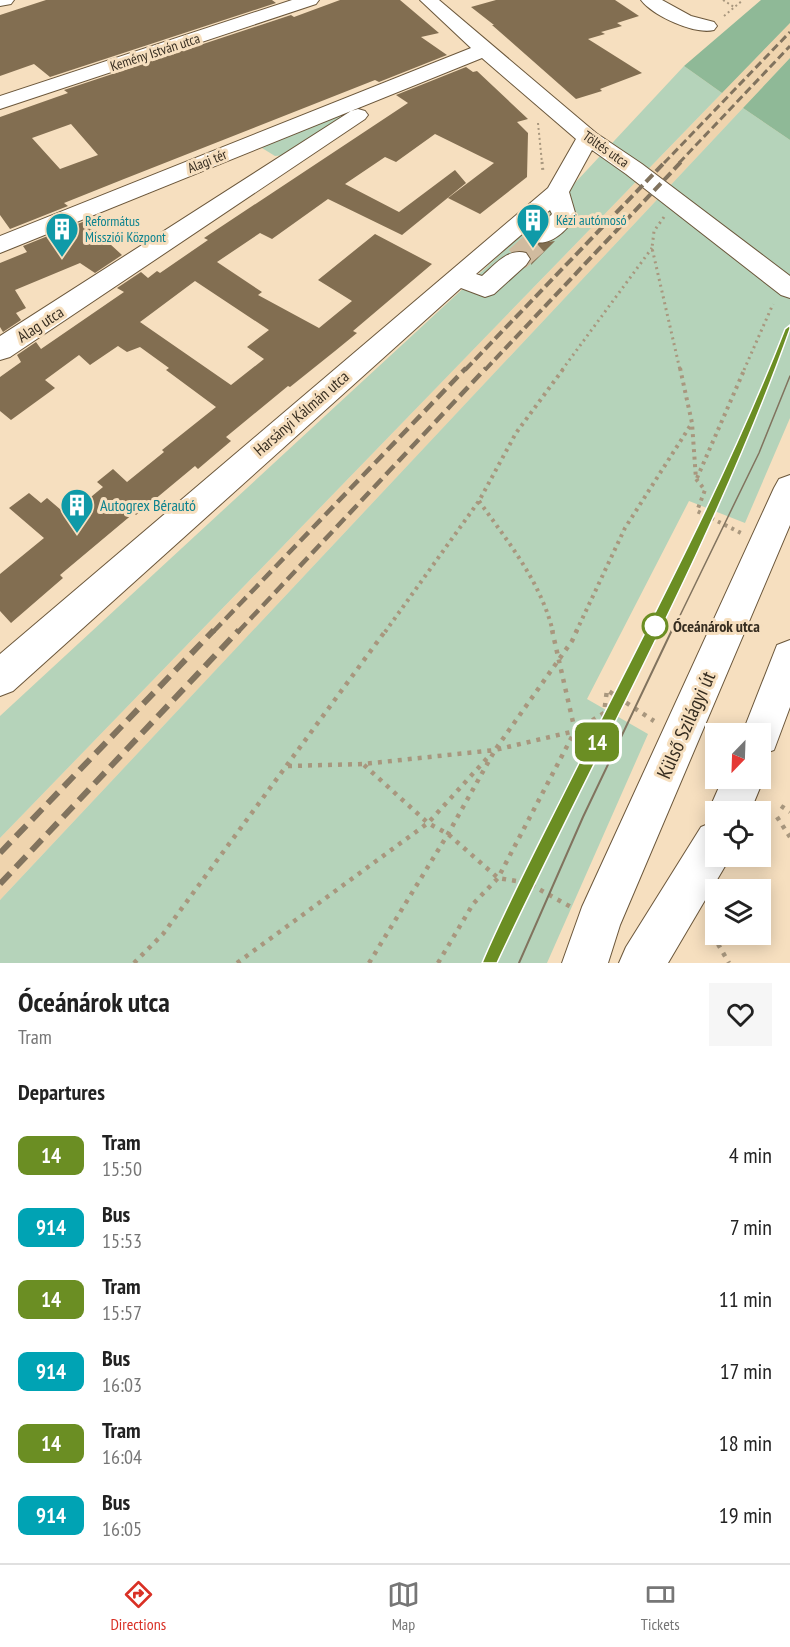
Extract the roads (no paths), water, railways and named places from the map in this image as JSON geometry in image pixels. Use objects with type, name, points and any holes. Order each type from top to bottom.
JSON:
[{"type":"street","points":[[0,2],[5,0]]},
{"type":"street","name":"Kemény István utca","points":[[0,104],[310,0]]},
{"type":"street","name":"Töltés utca","points":[[429,0],[588,138],[634,169],[790,289]]},
{"type":"street","points":[[650,0],[679,18],[697,25],[708,26]]},
{"type":"street","name":"Alagi tér","points":[[0,245],[484,50]]},
{"type":"street","name":"Alagi tér","points":[[80,298],[370,106],[389,90]]},
{"type":"street","name":"Harsányi Kálmán utca","points":[[0,678],[458,276],[550,185],[588,138]]},
{"type":"street","points":[[543,236],[564,216],[550,185]]},
{"type":"street","points":[[458,276],[485,288],[517,259]]},
{"type":"street","name":"Alag utca","points":[[0,350],[80,298]]},
{"type":"street","name":"Külső Szilágyi út","points":[[585,963],[598,923],[790,488]]},
{"type":"street","points":[[765,723],[790,658]]},
{"type":"street","points":[[642,963],[705,860]]},
{"type":"tunnel","points":[[517,259],[543,236]]},
{"type":"tram line","points":[[654,632],[722,490],[790,329]]},
{"type":"tram line","name":"14","points":[[491,963],[618,699],[727,481],[764,398],[790,329]]},
{"type":"tram line","points":[[672,632],[759,453],[790,376]]},
{"type":"tram line","points":[[491,963],[655,630]]},
{"type":"tram line","points":[[519,963],[583,817],[672,630]]},
{"type":"railway","points":[[664,163],[790,32]]},
{"type":"railway","points":[[679,163],[790,46]]},
{"type":"railway","points":[[465,370],[665,162]]},
{"type":"railway","points":[[485,370],[681,162]]},
{"type":"railway","points":[[213,632],[466,368]]},
{"type":"railway","points":[[238,632],[486,368]]},
{"type":"railway","points":[[0,853],[214,630]]},
{"type":"railway","points":[[0,884],[239,630]]},
{"type":"place","name":"Kézi autómosó","points":[[533,249]]},
{"type":"place","name":"Református Missziói Központ","points":[[62,258]]},
{"type":"place","name":"Autogrex Bérautó","points":[[77,534]]},
{"type":"place","name":"Óceánárok utca","points":[[655,626]]}]
